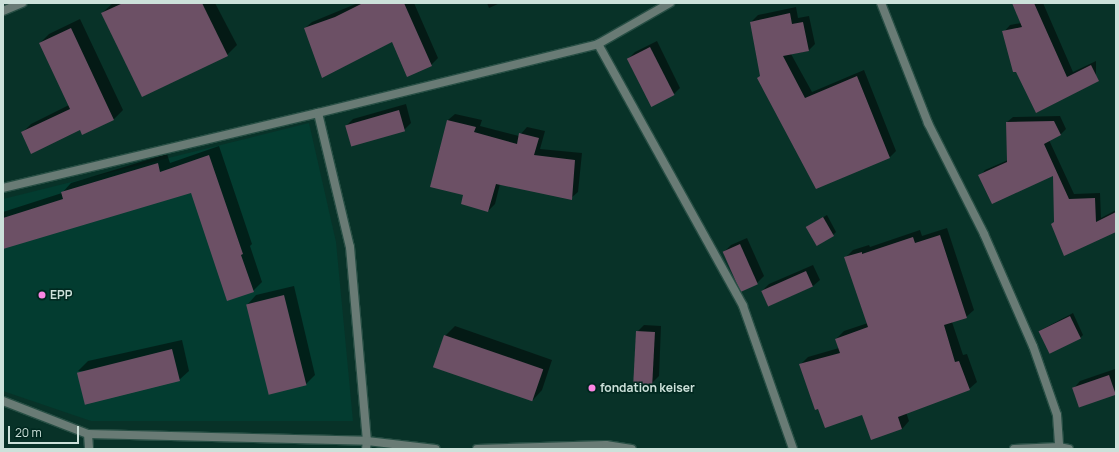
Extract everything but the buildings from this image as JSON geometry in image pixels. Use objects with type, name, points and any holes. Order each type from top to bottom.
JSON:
[{"type":"street","points":[[3,11],[22,3]]},
{"type":"street","points":[[3,188],[318,113],[598,44],[670,3]]},
{"type":"street","points":[[881,3],[928,123],[984,234],[1033,346],[1056,415],[1059,447]]},
{"type":"street","points":[[598,44],[743,306],[793,449]]},
{"type":"street","points":[[318,113],[350,247],[366,445]]},
{"type":"street","points":[[3,401],[88,434],[436,449]]},
{"type":"street","points":[[88,434],[89,449]]},
{"type":"street","points":[[476,449],[606,445],[632,449]]},
{"type":"street","points":[[1014,449],[1059,447],[1069,449]]},
{"type":"shaded area","name":"EPP","points":[[309,123],[336,242],[353,421],[91,421],[3,391],[3,199]]},
{"type":"place","name":"EPP","points":[[42,295]]},
{"type":"place","name":"fondation keiser","points":[[592,388]]}]
